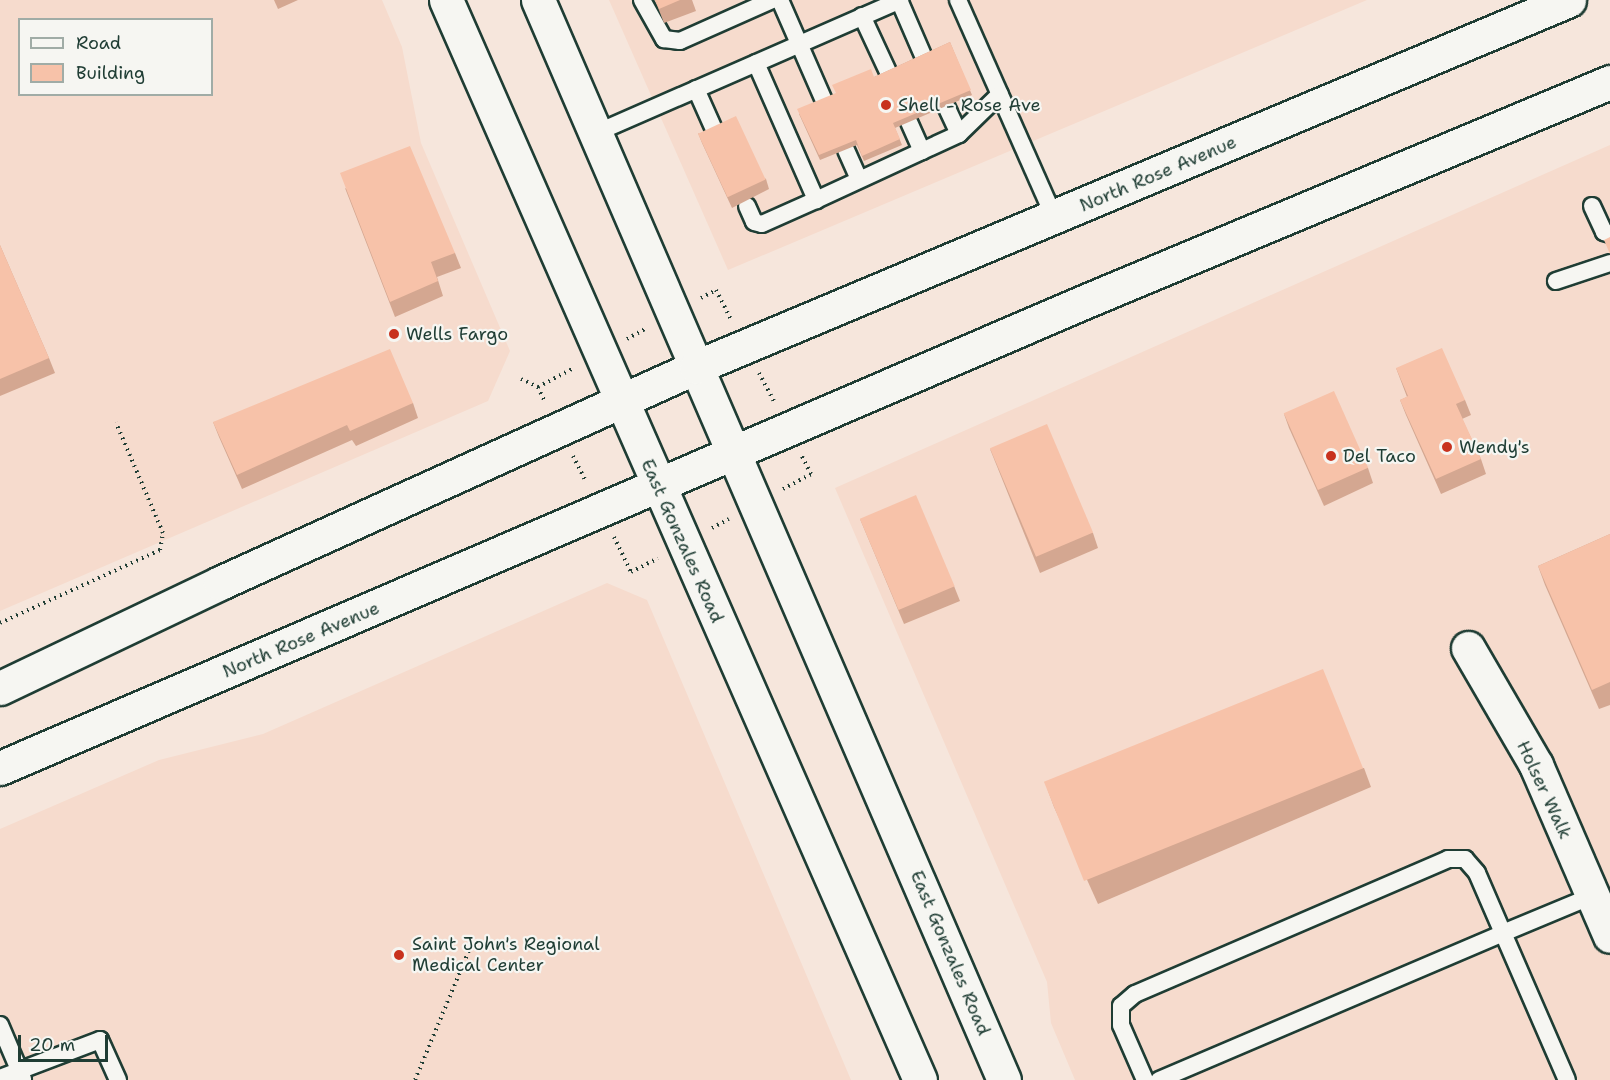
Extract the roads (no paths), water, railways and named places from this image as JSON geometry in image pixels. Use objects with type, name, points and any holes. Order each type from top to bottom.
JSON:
[{"type":"main road","name":"East Gonzales Road","points":[[446,0],[920,1080]]},
{"type":"main road","name":"East Gonzales Road","points":[[538,0],[1004,1080]]},
{"type":"main road","name":"North Rose Avenue","points":[[0,688],[220,583],[622,403],[745,345],[1569,0]]},
{"type":"main road","name":"North Rose Avenue","points":[[0,768],[788,429],[1610,82]]},
{"type":"main road","name":"Holser Walk","points":[[1468,648],[1536,765],[1610,936]]},
{"type":"lane","points":[[642,0],[664,39],[680,41],[772,0]]},
{"type":"lane","points":[[780,0],[825,103]]},
{"type":"lane","points":[[596,133],[899,0],[925,60]]},
{"type":"lane","points":[[958,0],[1054,217]]},
{"type":"lane","points":[[862,16],[890,76]]},
{"type":"lane","points":[[756,63],[816,200]]},
{"type":"lane","points":[[696,89],[716,134]]},
{"type":"lane","points":[[747,206],[754,222],[762,224],[959,134],[1000,94]]},
{"type":"lane","points":[[946,106],[959,134]]},
{"type":"lane","points":[[909,122],[922,151]]},
{"type":"lane","points":[[846,150],[859,179]]},
{"type":"lane","points":[[1592,206],[1604,232],[1610,234]]},
{"type":"lane","points":[[1556,281],[1610,263]]},
{"type":"lane","points":[[1145,1080],[1121,1025],[1121,1006],[1135,994],[1448,859],[1465,859],[1477,873],[1567,1080]]},
{"type":"lane","points":[[1160,1080],[1592,896]]},
{"type":"lane","points":[[0,1025],[21,1075]]},
{"type":"lane","points":[[0,1078],[21,1075],[100,1040],[118,1080]]},
{"type":"place","name":"Shell - Rose Ave","points":[[886,105]]},
{"type":"place","name":"Wells Fargo","points":[[394,334]]},
{"type":"place","name":"Wendy's","points":[[1447,447]]},
{"type":"place","name":"Del Taco","points":[[1331,456]]},
{"type":"place","name":"Saint John's Regional Medical Center","points":[[399,955]]}]
